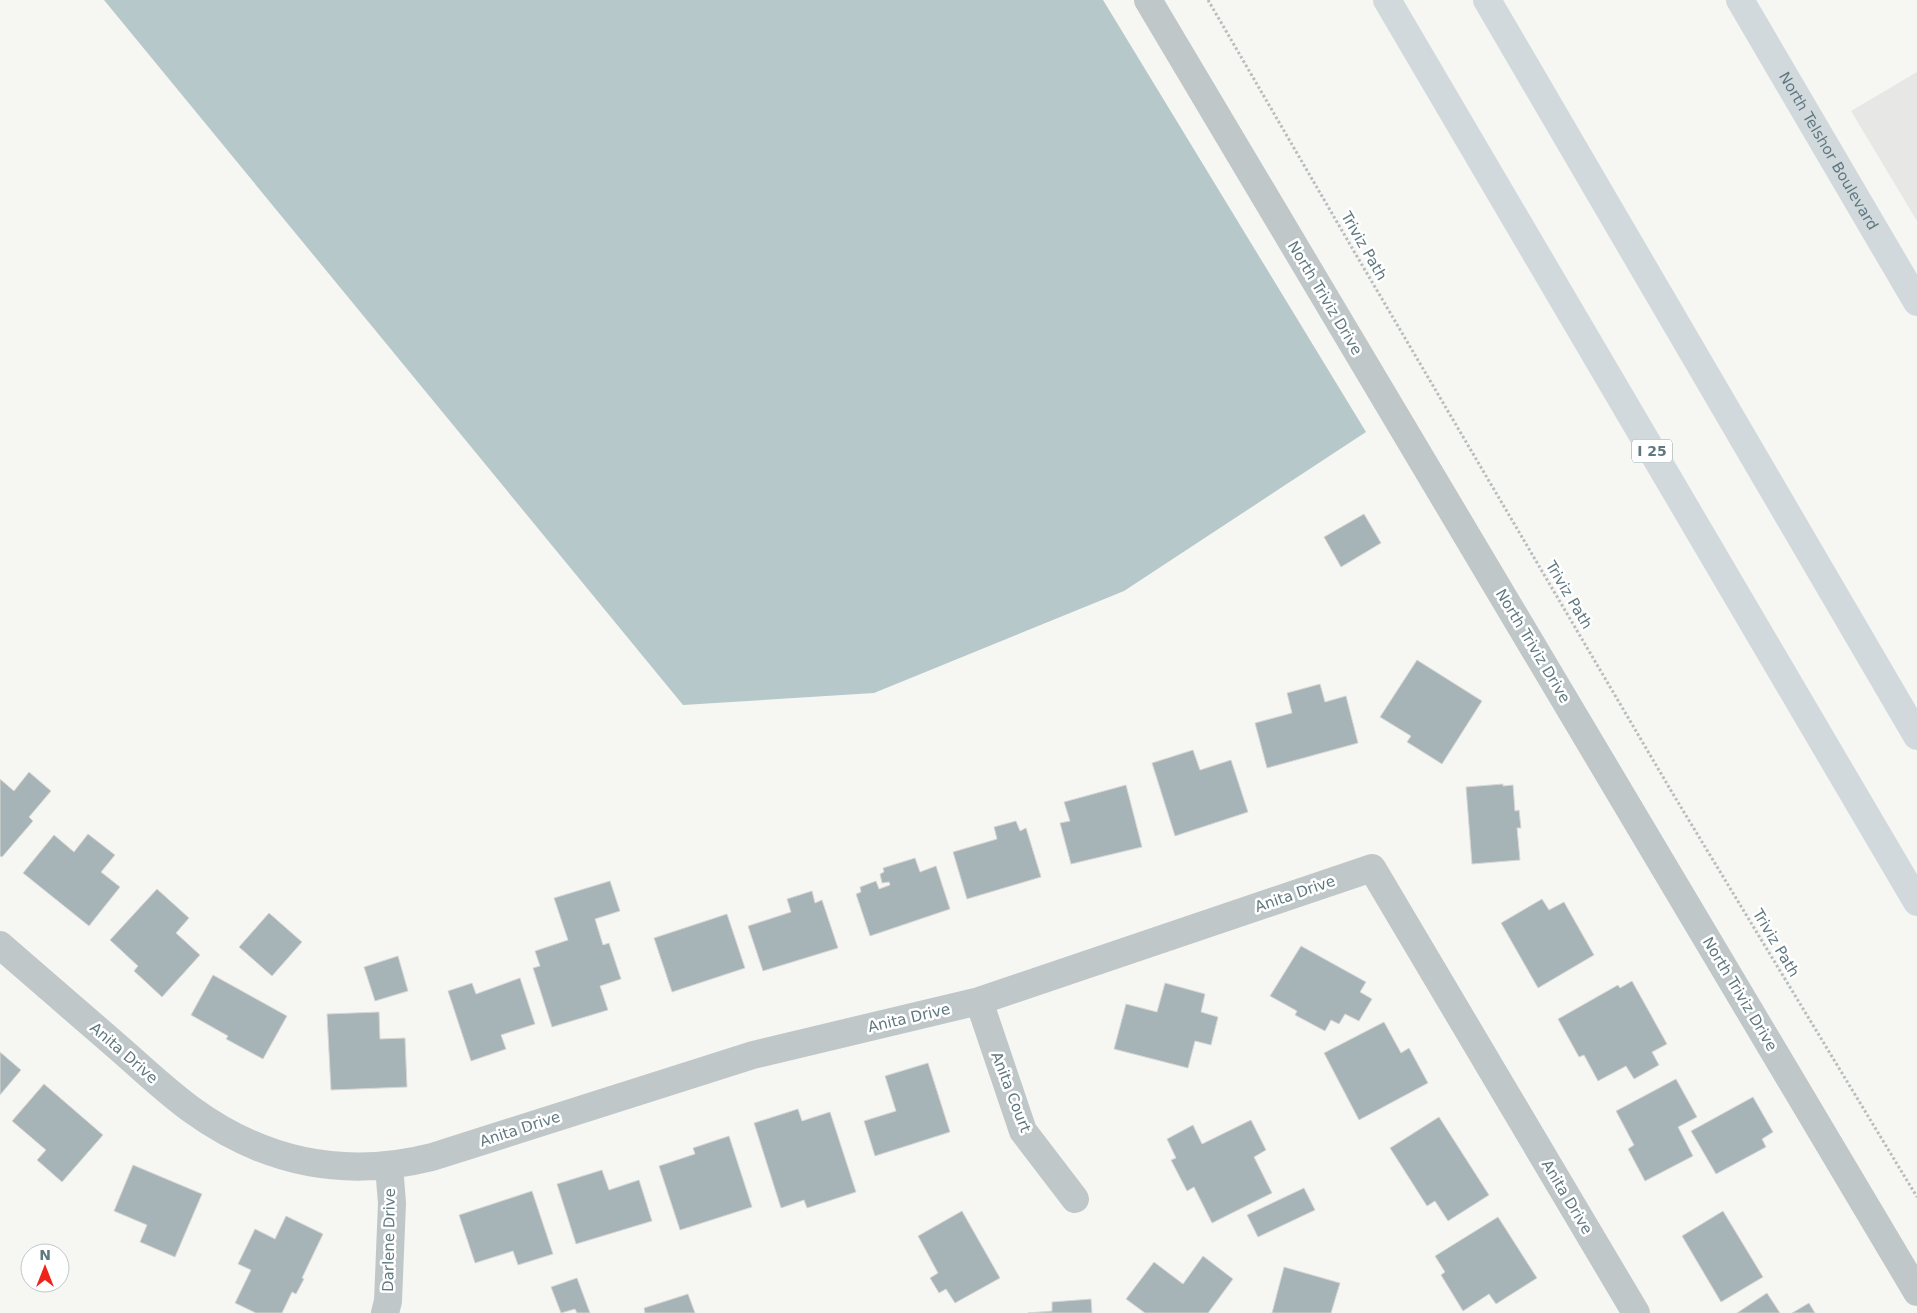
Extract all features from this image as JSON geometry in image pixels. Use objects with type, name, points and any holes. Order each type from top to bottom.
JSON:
[{"type":"main road","name":"I 25","points":[[1387,0],[1917,902]]},
{"type":"main road","points":[[1487,0],[1917,736]]},
{"type":"main road","name":"North Telshor Boulevard","points":[[1740,0],[1917,302]]},
{"type":"street","name":"North Triviz Drive","points":[[1148,0],[1917,1292]]},
{"type":"street","name":"Anita Drive","points":[[0,945],[174,1096],[213,1124],[257,1147],[280,1156],[328,1165],[372,1168],[432,1157],[753,1055],[979,1001],[1372,868],[1636,1313]]},
{"type":"street","name":"Anita Court","points":[[979,1001],[1023,1131],[1075,1199]]},
{"type":"street","name":"Darlene Drive","points":[[385,1313],[388,1301],[392,1203],[389,1166]]},
{"type":"path","name":"Triviz Path","points":[[1208,0],[1354,253],[1673,794],[1917,1197]]},
{"type":"shaded area","points":[[104,0],[1103,0],[1366,432],[1124,591],[874,693],[683,705]]},
{"type":"shaded area","points":[[1917,72],[1917,221],[1851,111]]},
{"type":"building","points":[[1364,514],[1381,543],[1341,567],[1324,537]]},
{"type":"building","points":[[1417,660],[1482,701],[1442,764],[1407,742],[1411,736],[1380,717]]},
{"type":"building","points":[[1320,684],[1325,702],[1346,696],[1358,743],[1267,768],[1255,723],[1292,713],[1287,693]]},
{"type":"building","points":[[1193,750],[1200,770],[1231,760],[1248,812],[1175,836],[1152,763]]},
{"type":"building","points":[[29,772],[51,791],[29,817],[33,821],[2,857],[0,856],[0,779],[14,791]]},
{"type":"building","points":[[1503,784],[1503,786],[1513,785],[1515,811],[1519,810],[1521,828],[1517,828],[1520,860],[1472,864],[1466,787]]},
{"type":"building","points":[[1126,785],[1142,847],[1071,864],[1060,823],[1070,821],[1064,802]]},
{"type":"building","points":[[1016,821],[1020,831],[1026,828],[1041,877],[967,899],[953,852],[997,839],[994,827]]},
{"type":"building","points":[[88,834],[115,855],[101,872],[120,887],[89,926],[23,873],[54,835],[74,852]]},
{"type":"building","points":[[915,858],[920,872],[936,866],[950,909],[870,936],[856,894],[861,892],[860,887],[876,881],[879,889],[890,885],[889,882],[882,883],[880,874],[884,872],[883,868]]},
{"type":"building","points":[[610,881],[620,911],[595,919],[603,945],[609,943],[621,979],[600,986],[608,1010],[552,1027],[533,968],[540,966],[535,951],[568,940],[554,898]]},
{"type":"building","points":[[157,889],[189,918],[176,933],[200,955],[162,997],[134,971],[138,966],[110,940]]},
{"type":"building","points":[[812,891],[815,903],[822,900],[838,948],[763,971],[748,926],[791,912],[787,899]]},
{"type":"building","points":[[1542,899],[1549,910],[1564,902],[1594,955],[1538,988],[1501,923]]},
{"type":"building","points":[[269,913],[302,942],[272,976],[239,947]]},
{"type":"building","points":[[727,914],[745,968],[672,992],[654,938]]},
{"type":"building","points":[[1301,946],[1366,982],[1360,992],[1372,999],[1359,1021],[1345,1014],[1339,1024],[1331,1020],[1325,1031],[1295,1015],[1297,1011],[1270,996]]},
{"type":"building","points":[[398,956],[408,991],[375,1001],[364,967]]},
{"type":"building","points":[[213,975],[287,1016],[263,1059],[226,1039],[228,1036],[191,1015]]},
{"type":"building","points":[[520,978],[535,1024],[501,1035],[506,1049],[471,1061],[448,991],[472,983],[476,994]]},
{"type":"building","points":[[1632,981],[1667,1044],[1652,1052],[1659,1065],[1634,1079],[1626,1066],[1598,1081],[1584,1055],[1579,1057],[1558,1019],[1618,985],[1620,988]]},
{"type":"building","points":[[1165,983],[1205,994],[1201,1012],[1218,1017],[1211,1045],[1195,1041],[1188,1068],[1114,1049],[1126,1004],[1157,1012]]},
{"type":"building","points":[[379,1012],[380,1039],[405,1038],[407,1087],[331,1090],[327,1014]]},
{"type":"building","points":[[1384,1022],[1401,1053],[1409,1048],[1428,1083],[1359,1120],[1324,1053]]},
{"type":"building","points":[[0,1052],[21,1070],[0,1095]]},
{"type":"building","points":[[928,1063],[950,1132],[875,1156],[864,1121],[896,1111],[885,1076]]},
{"type":"building","points":[[1676,1079],[1697,1117],[1678,1127],[1693,1156],[1645,1181],[1628,1149],[1634,1145],[1616,1111]]},
{"type":"building","points":[[44,1084],[103,1135],[62,1182],[37,1160],[46,1150],[12,1121]]},
{"type":"building","points":[[1753,1097],[1773,1132],[1762,1139],[1766,1147],[1716,1174],[1691,1131]]},
{"type":"building","points":[[798,1109],[802,1121],[830,1112],[856,1192],[807,1208],[804,1200],[781,1208],[754,1123]]},
{"type":"building","points":[[1439,1117],[1489,1195],[1448,1221],[1435,1201],[1427,1206],[1390,1148]]},
{"type":"building","points":[[1251,1120],[1266,1150],[1254,1157],[1272,1193],[1212,1223],[1194,1187],[1187,1191],[1171,1160],[1176,1158],[1167,1139],[1193,1125],[1202,1144]]},
{"type":"building","points":[[729,1136],[752,1207],[680,1230],[659,1166],[695,1154],[693,1148]]},
{"type":"building","points":[[133,1165],[202,1194],[175,1257],[140,1242],[147,1225],[114,1211]]},
{"type":"building","points":[[602,1170],[609,1190],[639,1180],[652,1221],[576,1244],[557,1184]]},
{"type":"building","points":[[1304,1188],[1315,1210],[1258,1237],[1247,1215]]},
{"type":"building","points":[[532,1191],[553,1254],[518,1265],[513,1251],[475,1263],[459,1215]]},
{"type":"building","points":[[962,1211],[1000,1278],[955,1303],[946,1289],[939,1293],[930,1278],[938,1273],[918,1236]]},
{"type":"building","points":[[1723,1211],[1763,1277],[1721,1302],[1682,1236]]},
{"type":"building","points":[[286,1216],[323,1234],[302,1278],[304,1279],[296,1294],[292,1292],[282,1313],[256,1313],[235,1303],[251,1270],[238,1264],[255,1229],[275,1239]]},
{"type":"building","points":[[1498,1217],[1537,1278],[1496,1304],[1489,1294],[1463,1311],[1441,1275],[1445,1272],[1435,1256]]},
{"type":"building","points":[[1203,1256],[1233,1279],[1208,1313],[1145,1313],[1126,1299],[1154,1262],[1183,1284]]},
{"type":"building","points":[[1284,1267],[1340,1283],[1331,1313],[1272,1313]]},
{"type":"building","points":[[577,1278],[590,1313],[577,1313],[575,1309],[561,1313],[551,1287]]},
{"type":"building","points":[[1767,1293],[1780,1313],[1737,1313]]},
{"type":"building","points":[[688,1294],[695,1313],[645,1313],[644,1308]]},
{"type":"building","points":[[1091,1299],[1092,1313],[1028,1313],[1052,1311],[1052,1302]]},
{"type":"building","points":[[1809,1303],[1815,1313],[1792,1313]]}]
